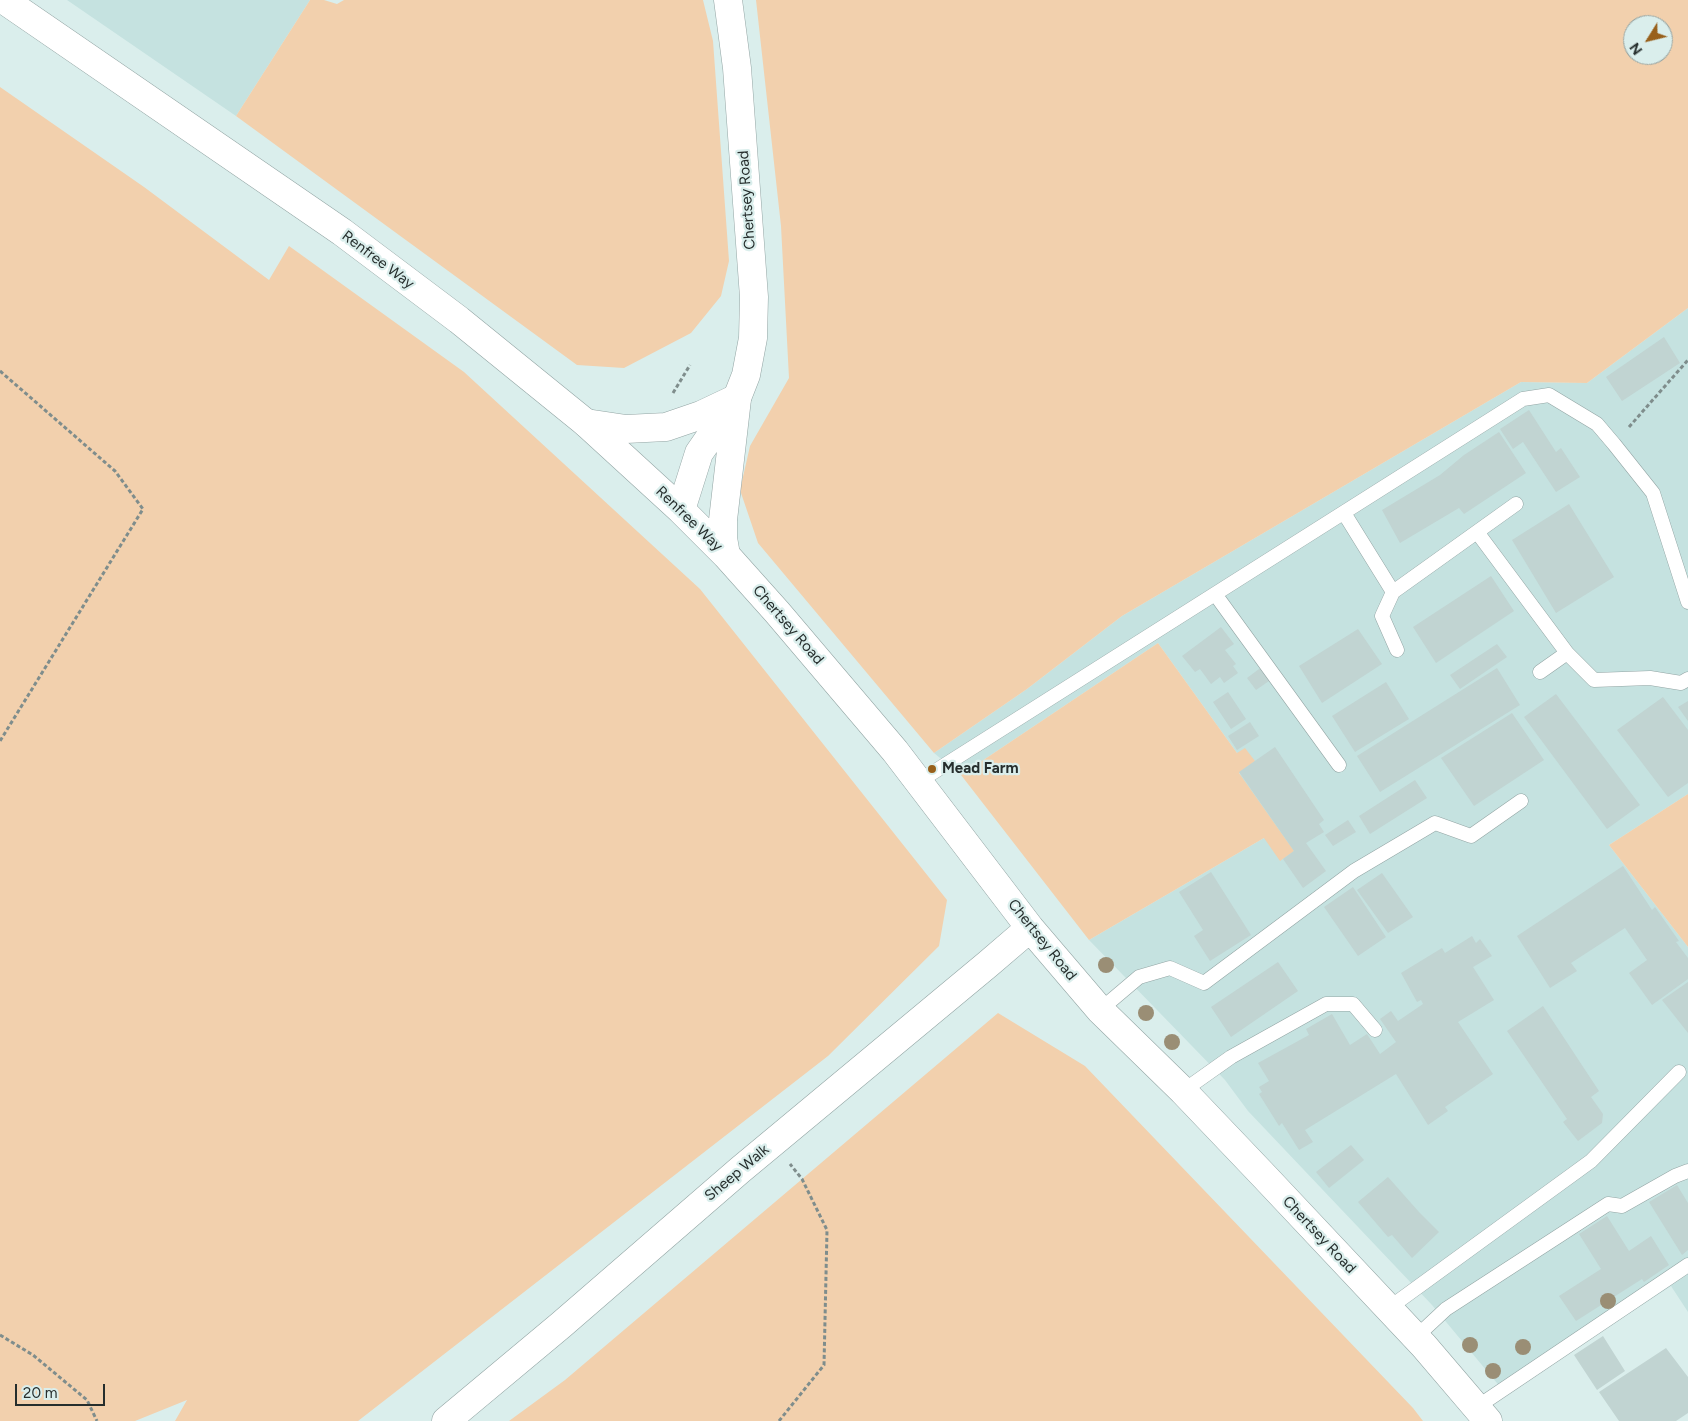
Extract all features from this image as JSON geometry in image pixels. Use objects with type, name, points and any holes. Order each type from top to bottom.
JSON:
[{"type":"main road","name":"Renfree Way","points":[[4,0],[342,232],[459,320],[586,423],[681,510],[726,555]]},
{"type":"main road","name":"Chertsey Road","points":[[681,510],[698,454],[737,398],[746,375],[752,338],[754,297],[737,68],[728,0]]},
{"type":"main road","points":[[586,423],[626,429],[666,427],[701,415],[737,398]]},
{"type":"main road","name":"Chertsey Road","points":[[737,398],[723,520],[723,538],[726,555],[778,612],[895,751],[1030,928],[1100,1010],[1183,1091],[1416,1337],[1483,1414]]},
{"type":"main road","name":"Sheep Walk","points":[[446,1421],[772,1143],[1030,928]]},
{"type":"lane","points":[[918,782],[1523,400],[1549,394],[1597,424],[1614,444],[1653,493],[1688,602]]},
{"type":"lane","points":[[1397,650],[1382,616],[1393,592],[1516,504]]},
{"type":"lane","points":[[1344,513],[1393,592]]},
{"type":"lane","points":[[1477,532],[1567,653],[1594,680],[1650,678],[1681,683],[1688,678]]},
{"type":"lane","points":[[1215,594],[1339,765]]},
{"type":"lane","points":[[1540,672],[1567,653]]},
{"type":"lane","points":[[1100,1010],[1139,977],[1170,968],[1204,983],[1354,871],[1435,824],[1471,836],[1521,801]]},
{"type":"lane","points":[[1183,1091],[1231,1057],[1326,1004],[1353,1004],[1375,1030]]},
{"type":"lane","points":[[1388,1308],[1591,1161],[1679,1072]]},
{"type":"lane","points":[[1416,1337],[1446,1309],[1608,1204],[1622,1206],[1675,1176],[1688,1171]]},
{"type":"lane","points":[[1483,1414],[1688,1265]]},
{"type":"path","points":[[1614,444],[1688,360]]},
{"type":"path","points":[[671,396],[690,365]]},
{"type":"path","points":[[0,371],[115,471],[143,509],[0,741]]},
{"type":"path","points":[[772,1143],[802,1180],[827,1230],[824,1365],[780,1421]]},
{"type":"path","points":[[0,1335],[33,1355],[87,1400],[97,1421]]},
{"type":"shaded area","points":[[67,0],[310,0],[236,116]]},
{"type":"shaded area","points":[[310,0],[324,0],[337,4],[344,0],[703,0],[713,41],[729,261],[721,296],[691,333],[624,368],[577,365],[236,116]]},
{"type":"shaded area","points":[[756,0],[1688,0],[1688,308],[1587,383],[1521,382],[1122,616],[1027,689],[934,753],[758,543],[740,490],[750,446],[789,378],[781,226]]},
{"type":"shaded area","points":[[0,87],[144,187],[269,280],[289,246],[464,372],[700,589],[947,900],[939,946],[828,1056],[358,1421],[175,1421],[187,1400],[135,1421],[0,1421]]},
{"type":"shaded area","points":[[1688,308],[1688,794],[1609,845],[1688,947],[1688,1312],[1671,1286],[1506,1394],[1432,1305],[1248,1111],[1225,1080],[1089,940],[1264,838],[1239,772],[1254,761],[1237,753],[1158,643],[961,775],[934,753],[1027,689],[1122,616],[1521,382],[1587,383]]},
{"type":"shaded area","points":[[1158,643],[1237,753],[1245,748],[1255,761],[1239,773],[1294,851],[1280,861],[1264,838],[1089,940],[961,775]]},
{"type":"shaded area","points":[[1688,794],[1688,947],[1609,845]]},
{"type":"shaded area","points":[[998,1013],[1085,1066],[1413,1408],[1423,1421],[509,1421],[565,1380]]},
{"type":"building","points":[[1664,337],[1680,363],[1622,401],[1606,377]]},
{"type":"building","points":[[1529,410],[1556,452],[1561,448],[1580,477],[1556,492],[1523,442],[1513,449],[1500,429]]},
{"type":"building","points":[[1499,432],[1526,473],[1464,514],[1459,508],[1400,543],[1382,510],[1440,475],[1464,455]]},
{"type":"building","points":[[1569,504],[1614,577],[1556,613],[1512,540]]},
{"type":"building","points":[[1491,576],[1514,611],[1436,663],[1413,627]]},
{"type":"building","points":[[1221,627],[1234,644],[1225,650],[1236,664],[1233,666],[1238,673],[1224,683],[1220,677],[1211,684],[1200,669],[1195,672],[1182,656]]},
{"type":"building","points":[[1358,629],[1382,664],[1322,703],[1299,666]]},
{"type":"building","points":[[1497,644],[1507,657],[1460,689],[1450,675]]},
{"type":"building","points":[[1263,666],[1272,679],[1256,690],[1247,678]]},
{"type":"building","points":[[1497,668],[1520,705],[1380,792],[1357,756]]},
{"type":"building","points":[[1386,682],[1409,719],[1355,752],[1332,716]]},
{"type":"building","points":[[1228,692],[1246,719],[1231,729],[1213,702]]},
{"type":"building","points":[[1556,694],[1640,805],[1607,829],[1524,717]]},
{"type":"building","points":[[1663,697],[1688,730],[1688,783],[1668,797],[1617,730]]},
{"type":"building","points":[[1688,701],[1688,721],[1678,707]]},
{"type":"building","points":[[1512,713],[1544,760],[1474,806],[1441,758]]},
{"type":"building","points":[[1250,722],[1259,736],[1237,750],[1228,736]]},
{"type":"building","points":[[1275,747],[1324,820],[1319,824],[1324,832],[1306,843],[1326,871],[1303,888],[1283,859],[1294,851],[1239,772]]},
{"type":"building","points":[[1415,780],[1427,798],[1370,834],[1359,816]]},
{"type":"building","points":[[1348,820],[1356,832],[1333,846],[1325,835]]},
{"type":"building","points":[[1623,866],[1652,910],[1655,907],[1679,941],[1676,942],[1688,958],[1688,979],[1652,1005],[1629,973],[1647,960],[1625,928],[1571,963],[1577,971],[1550,988],[1517,936]]},
{"type":"building","points":[[1211,872],[1251,935],[1210,961],[1194,936],[1203,930],[1179,892]]},
{"type":"building","points":[[1382,873],[1413,917],[1388,933],[1357,890]]},
{"type":"building","points":[[1353,887],[1386,937],[1358,956],[1324,907]]},
{"type":"building","points":[[1472,936],[1476,943],[1480,939],[1492,956],[1473,967],[1494,1000],[1458,1022],[1493,1074],[1445,1107],[1448,1111],[1428,1125],[1396,1074],[1305,1130],[1313,1142],[1299,1150],[1282,1123],[1279,1126],[1259,1094],[1262,1092],[1259,1087],[1269,1081],[1258,1063],[1309,1035],[1306,1029],[1332,1014],[1350,1045],[1367,1034],[1380,1054],[1396,1042],[1380,1019],[1391,1011],[1398,1021],[1423,1004],[1421,1000],[1417,1002],[1401,973],[1442,948],[1445,953]]},
{"type":"building","points":[[1278,962],[1298,991],[1231,1037],[1211,1007]]},
{"type":"building","points":[[1688,982],[1688,1033],[1662,1000]]},
{"type":"building","points":[[1543,1006],[1599,1091],[1591,1097],[1603,1114],[1602,1123],[1578,1141],[1563,1122],[1567,1119],[1507,1031]]},
{"type":"building","points":[[1351,1145],[1364,1160],[1329,1188],[1316,1172]]},
{"type":"building","points":[[1388,1177],[1439,1232],[1412,1258],[1392,1235],[1388,1237],[1358,1202]]},
{"type":"building","points":[[1677,1185],[1688,1203],[1688,1250],[1682,1255],[1649,1202]]},
{"type":"building","points":[[1607,1216],[1629,1251],[1651,1236],[1669,1265],[1644,1282],[1642,1279],[1576,1321],[1559,1296],[1601,1269],[1579,1234]]},
{"type":"building","points":[[1603,1336],[1625,1371],[1597,1390],[1574,1355]]},
{"type":"building","points":[[1666,1348],[1688,1377],[1688,1413],[1676,1421],[1619,1421],[1599,1392]]},
{"type":"place","name":"Mead Farm","points":[[932,769]]}]
